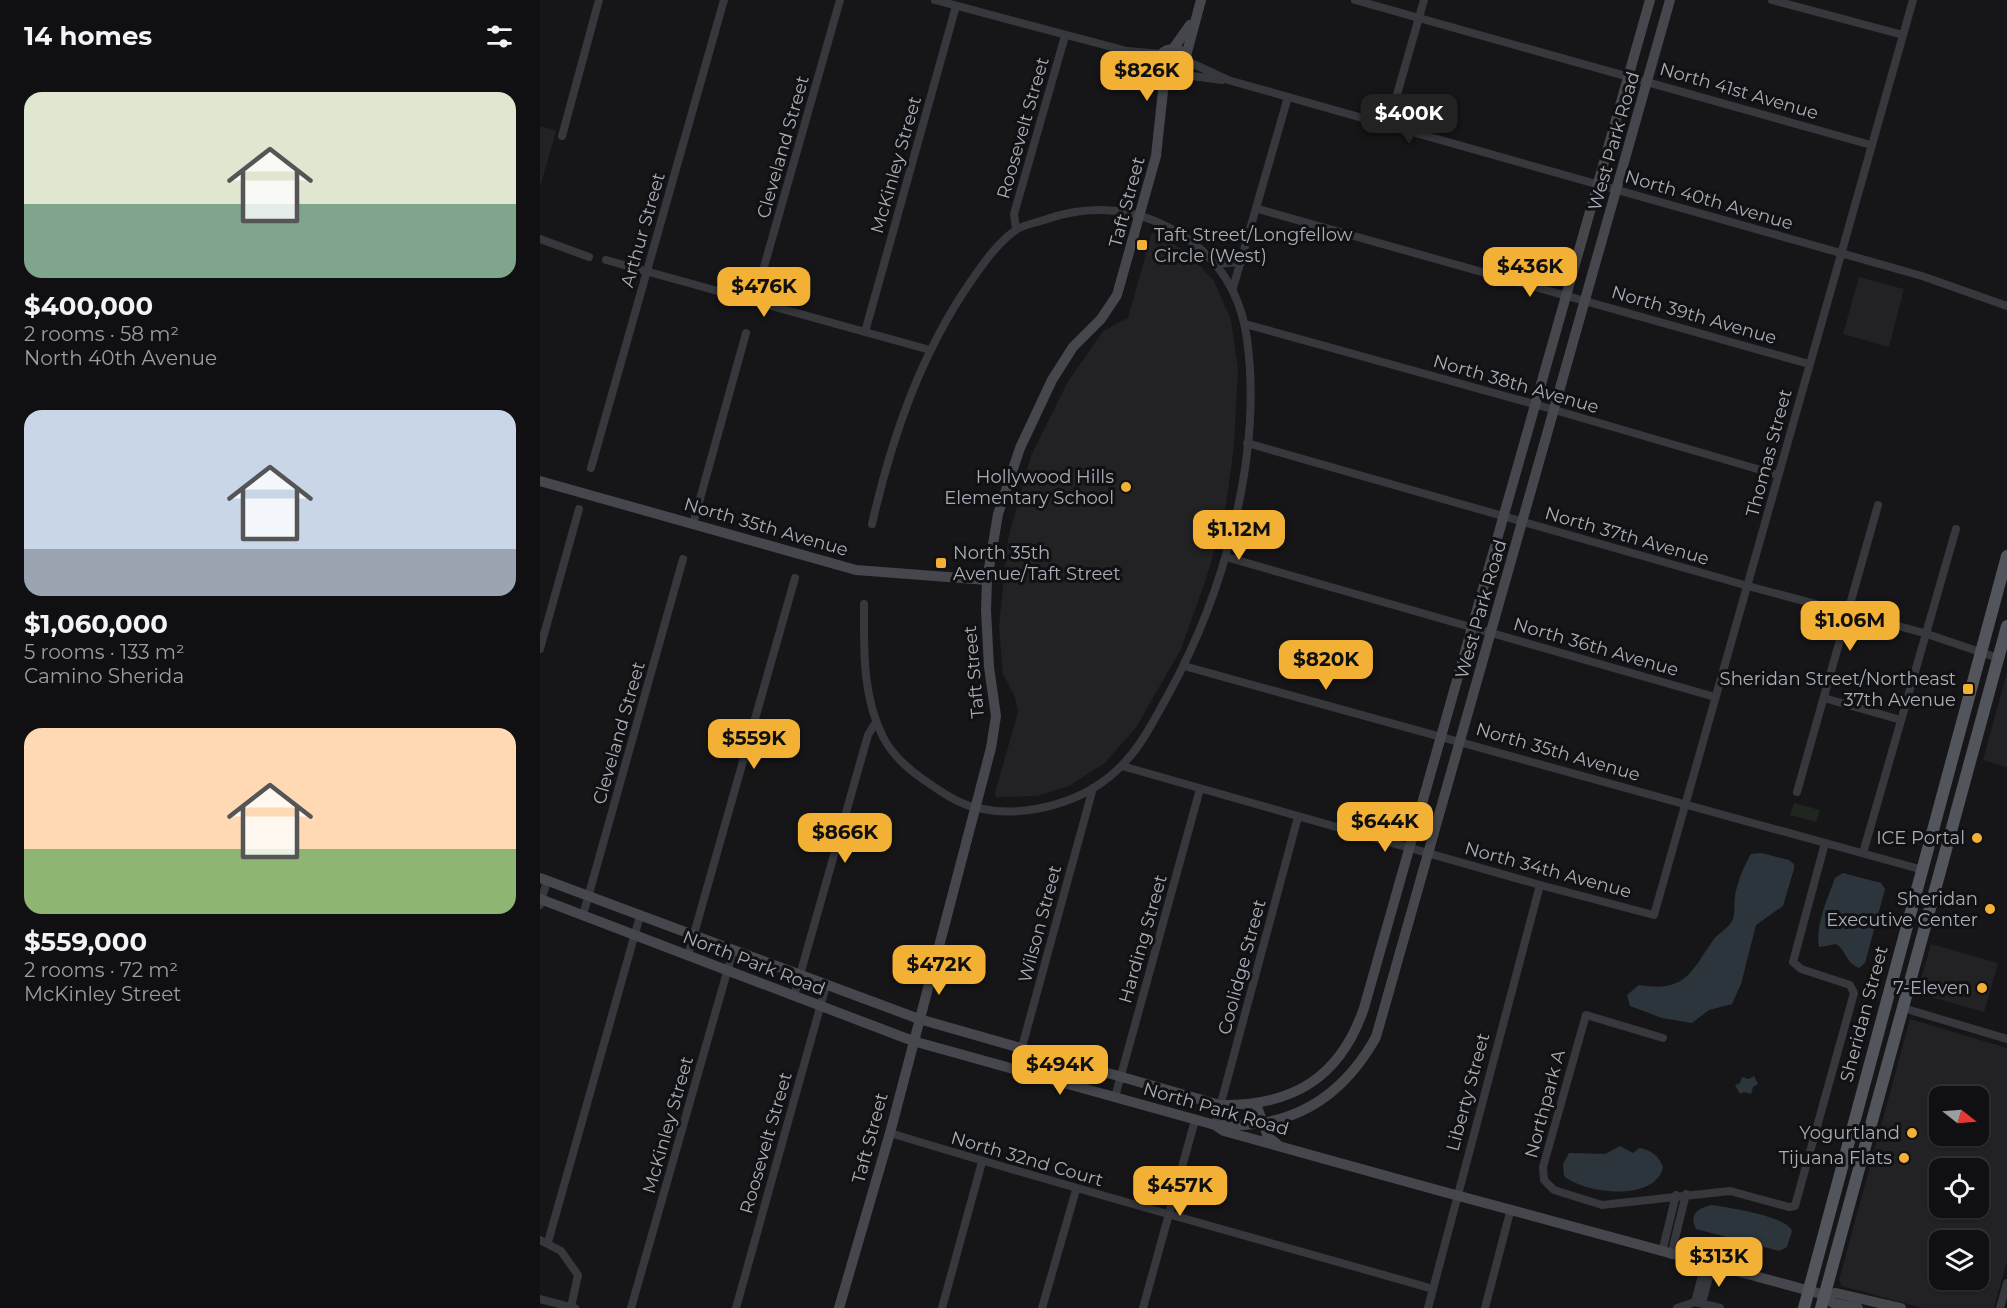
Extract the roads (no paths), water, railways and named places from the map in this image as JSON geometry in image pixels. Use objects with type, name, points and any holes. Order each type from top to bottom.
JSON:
[{"type":"main road","name":"Sheridan Street","points":[[1804,1308],[2007,556]]},
{"type":"main road","name":"Sheridan Street","points":[[1821,1308],[2007,626]]},
{"type":"main road","points":[[1945,787],[1962,793]]},
{"type":"main road","points":[[1890,985],[1903,1008]]},
{"type":"street","points":[[562,136],[599,0]]},
{"type":"street","name":"Arthur Street","points":[[591,468],[724,0]]},
{"type":"street","name":"Cleveland Street","points":[[754,302],[840,0]]},
{"type":"street","points":[[935,0],[1127,51],[1162,54],[1173,49],[1198,13]]},
{"type":"street","points":[[1173,49],[1187,59],[1201,0]]},
{"type":"street","name":"North 41st Avenue","points":[[1355,0],[1871,145]]},
{"type":"street","points":[[1389,126],[1424,0]]},
{"type":"street","name":"West Park Road","points":[[1220,1105],[1256,1104],[1286,1096],[1304,1088],[1338,1059],[1349,1044],[1364,1008],[1650,0]]},
{"type":"street","name":"West Park Road","points":[[1215,1125],[1263,1123],[1308,1109],[1336,1090],[1366,1054],[1385,1012],[1670,0]]},
{"type":"street","points":[[1772,0],[1903,36]]},
{"type":"street","name":"Thomas Street","points":[[1654,915],[1913,0]]},
{"type":"street","name":"McKinley Street","points":[[865,332],[956,6]]},
{"type":"street","name":"Roosevelt Street","points":[[1016,229],[1014,214],[1065,36]]},
{"type":"street","points":[[1127,51],[1160,72],[1181,78]]},
{"type":"street","name":"Taft Street","points":[[1161,126],[1162,54]]},
{"type":"street","name":"Taft Street","points":[[839,1308],[890,1133],[918,1019],[991,748],[996,716],[986,636],[987,580],[998,514],[1020,448],[1062,363],[1073,347],[1111,307],[1123,279],[1156,156],[1170,93],[1181,78],[1187,59]]},
{"type":"street","name":"North 40th Avenue","points":[[1187,59],[1228,80],[1922,276],[2007,306]]},
{"type":"street","name":"North 40th Avenue","points":[[1181,78],[1228,80]]},
{"type":"street","points":[[1233,288],[1258,208],[1288,97]]},
{"type":"street","name":"North 39th Avenue","points":[[1258,208],[1809,364]]},
{"type":"street","points":[[864,604],[866,674],[876,722],[885,740],[916,774],[941,792],[974,807],[1001,811],[1031,810],[1054,805],[1093,788],[1122,766],[1160,710],[1184,666],[1226,557],[1236,513],[1247,443],[1249,382],[1245,324],[1233,288],[1216,264],[1178,232],[1140,216],[1094,209],[1065,213],[1016,229],[981,266],[957,301],[930,350],[898,426],[872,524]]},
{"type":"street","points":[[540,239],[589,257]]},
{"type":"street","points":[[606,260],[930,350]]},
{"type":"street","points":[[1216,264],[1241,262]]},
{"type":"street","name":"North 38th Avenue","points":[[1245,324],[1534,404],[1778,475]]},
{"type":"street","points":[[693,524],[746,333]]},
{"type":"street","name":"North 37th Avenue","points":[[1247,443],[1748,586],[1924,633],[1998,658]]},
{"type":"street","name":"North 35th Avenue","points":[[540,481],[856,570],[987,580]]},
{"type":"street","points":[[1797,792],[1878,506]]},
{"type":"street","points":[[540,649],[579,509]]},
{"type":"street","points":[[1863,853],[1924,633],[1956,529]]},
{"type":"street","name":"North 36th Avenue","points":[[1226,557],[1715,697]]},
{"type":"street","name":"Cleveland Street","points":[[583,915],[683,559]]},
{"type":"street","points":[[688,955],[795,578]]},
{"type":"street","name":"North 35th Avenue","points":[[1184,666],[1923,870]]},
{"type":"street","points":[[1824,698],[1901,720]]},
{"type":"street","points":[[794,996],[868,735],[876,722]]},
{"type":"street","name":"North 34th Avenue","points":[[1122,766],[1540,885],[1654,915]]},
{"type":"street","name":"Wilson Street","points":[[1016,1069],[1093,788]]},
{"type":"street","name":"Harding Street","points":[[1114,1097],[1200,789]]},
{"type":"street","name":"Coolidge Street","points":[[1215,1125],[1298,817]]},
{"type":"street","name":"Northpark A","points":[[1663,1038],[1586,1015],[1542,1174],[1554,1190],[1602,1205],[1676,1195],[1730,1191],[1790,1207],[1795,1206],[1820,1109],[1854,993],[1850,985],[1801,969],[1793,962],[1825,843]]},
{"type":"street","points":[[541,901],[544,879]]},
{"type":"street","name":"North Park Road","points":[[544,879],[918,1019],[1220,1105]]},
{"type":"street","name":"Liberty Street","points":[[1428,1308],[1454,1210],[1456,1194],[1540,885]]},
{"type":"street","name":"North Park Road","points":[[541,901],[913,1041],[1215,1125],[1224,1131],[1456,1194],[1510,1212],[1825,1295],[1836,1293],[1901,1308]]},
{"type":"street","points":[[540,1299],[573,1308],[578,1275],[572,1263],[544,1241],[640,916]]},
{"type":"street","name":"McKinley Street","points":[[631,1308],[733,951]]},
{"type":"street","name":"Roosevelt Street","points":[[736,1308],[826,986]]},
{"type":"street","points":[[1903,1008],[2007,1039]]},
{"type":"street","points":[[1256,1104],[1268,1137],[1278,1144]]},
{"type":"street","points":[[1145,1307],[1168,1213],[1195,1120]]},
{"type":"street","name":"North 32nd Court","points":[[890,1133],[1076,1190],[1168,1213],[1433,1289]]},
{"type":"street","points":[[942,1308],[982,1162]]},
{"type":"street","points":[[1042,1308],[1076,1190]]},
{"type":"street","points":[[1667,1254],[1686,1194]]},
{"type":"street","points":[[1667,1254],[1676,1195]]},
{"type":"street","points":[[1485,1308],[1510,1212]]},
{"type":"street","points":[[1698,1303],[1709,1265]]},
{"type":"street","points":[[2000,1308],[2007,1283]]},
{"type":"street","name":"North Park Road","points":[[1825,1295],[1833,1303],[1858,1308]]},
{"type":"street","points":[[1677,1308],[1698,1303],[1715,1307]]},
{"type":"place","name":"Taft Street/Longfellow Circle (West)","points":[[1142,245]]},
{"type":"place","name":"Hollywood Hills Elementary School","points":[[1126,487]]},
{"type":"place","name":"North 35th Avenue/Taft Street","points":[[941,563]]},
{"type":"place","name":"Sheridan Street/Northeast 37th Avenue","points":[[1968,689]]},
{"type":"place","name":"ICE Portal","points":[[1977,838]]},
{"type":"place","name":"Sheridan Executive Center","points":[[1990,909]]},
{"type":"place","name":"7-Eleven","points":[[1982,988]]},
{"type":"place","name":"Yogurtland","points":[[1912,1133]]},
{"type":"place","name":"Tijuana Flats","points":[[1904,1158]]}]
